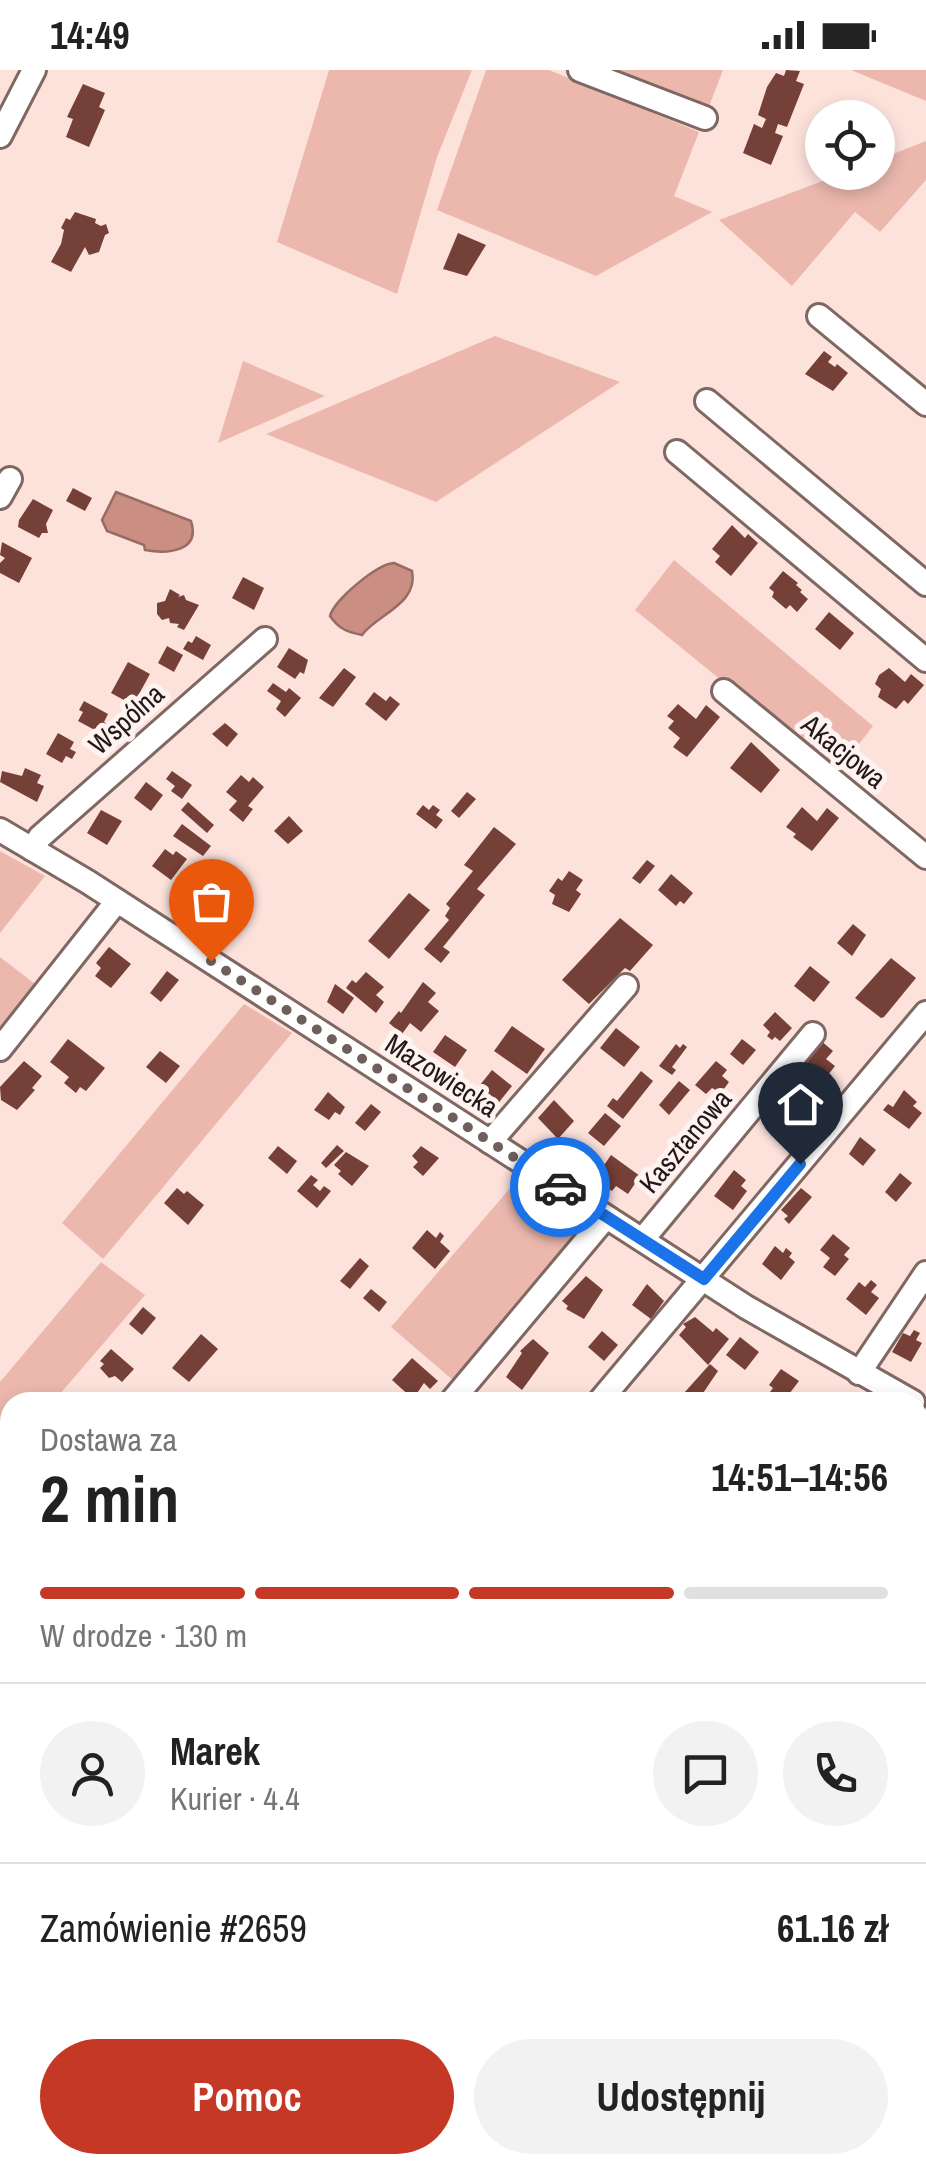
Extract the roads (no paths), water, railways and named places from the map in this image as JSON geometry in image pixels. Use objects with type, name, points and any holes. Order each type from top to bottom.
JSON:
[{"type":"street","points":[[0,136],[34,70]]},
{"type":"street","points":[[580,70],[705,118]]},
{"type":"street","points":[[819,316],[926,404]]},
{"type":"street","points":[[707,401],[926,584]]},
{"type":"street","points":[[677,452],[926,660]]},
{"type":"street","name":"Wspólna","points":[[38,853],[40,836],[265,638]]},
{"type":"street","name":"Akacjowa","points":[[724,691],[926,857]]},
{"type":"street","name":"Mazowiecka","points":[[0,830],[117,900],[704,1279],[893,1392]]},
{"type":"street","points":[[0,1050],[117,900]]},
{"type":"street","points":[[490,1142],[626,986]]},
{"type":"street","points":[[608,1392],[926,1012]]},
{"type":"street","name":"Kasztanowa","points":[[642,1239],[813,1034]]},
{"type":"street","points":[[458,1392],[606,1217]]},
{"type":"street","points":[[859,1373],[926,1273]]}]
